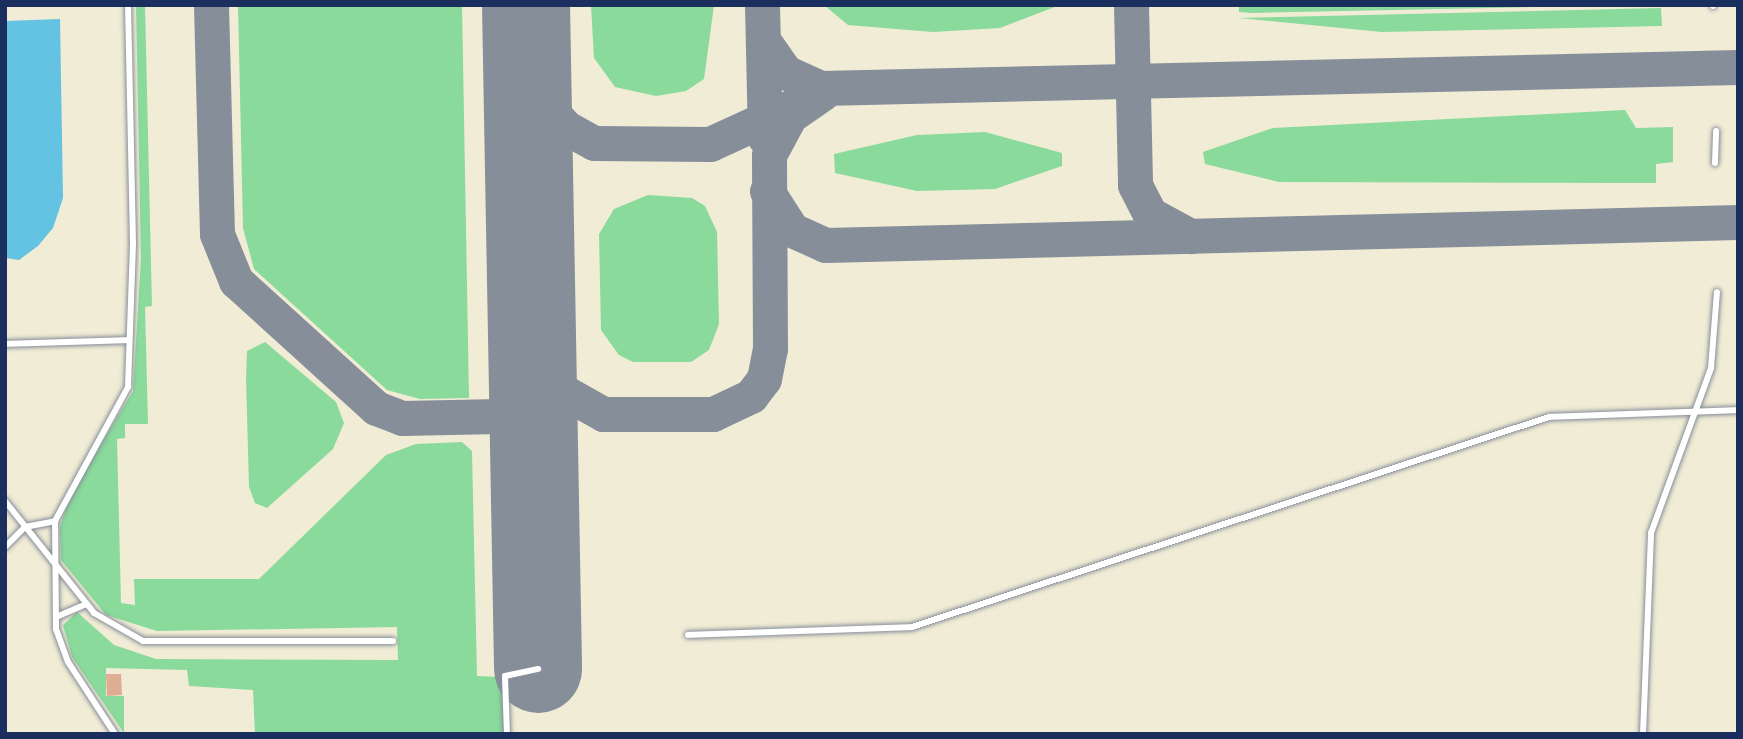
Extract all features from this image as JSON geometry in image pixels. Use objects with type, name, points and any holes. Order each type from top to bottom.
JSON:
[{"type":"lane","points":[[115,734],[68,662],[56,617],[55,521],[128,387],[128,5]]},
{"type":"lane","points":[[1716,131],[1716,163]]},
{"type":"lane","points":[[1643,734],[1651,533],[1715,352],[1717,292]]},
{"type":"lane","points":[[5,344],[129,340]]},
{"type":"lane","points":[[688,635],[912,627],[1549,417],[1738,410]]},
{"type":"lane","points":[[5,501],[86,604],[122,633],[164,644],[393,641]]},
{"type":"lane","points":[[5,547],[25,527],[55,521]]},
{"type":"lane","points":[[56,617],[86,604]]},
{"type":"lane","points":[[506,734],[505,676],[538,669]]},
{"type":"green space","points":[[136,5],[145,5],[152,306],[145,307],[148,424],[125,424],[125,438],[117,439],[121,603],[135,605],[134,579],[259,579],[386,455],[416,444],[462,442],[472,451],[477,676],[502,677],[504,734],[255,734],[253,690],[189,686],[187,670],[106,668],[106,696],[124,696],[124,733],[72,657],[63,625],[77,612],[114,645],[156,659],[398,660],[397,627],[157,631],[106,615],[61,560],[60,527],[70,495],[133,391],[141,258]]},
{"type":"green space","points":[[238,5],[462,5],[469,398],[420,399],[387,390],[254,269],[243,228]]},
{"type":"green space","points":[[591,5],[714,5],[704,79],[686,91],[656,96],[615,87],[594,58]]},
{"type":"green space","points":[[824,5],[1060,5],[1000,28],[933,32],[848,25]]},
{"type":"green space","points":[[1239,5],[1627,5],[1252,13],[1239,12]]},
{"type":"green space","points":[[1661,8],[1662,26],[1382,32],[1239,18]]},
{"type":"green space","points":[[1625,110],[1636,128],[1673,127],[1673,162],[1656,164],[1656,183],[1279,182],[1205,164],[1203,152],[1273,128]]},
{"type":"green space","points":[[985,132],[1062,153],[1062,166],[995,189],[917,191],[835,173],[834,154],[917,135]]},
{"type":"green space","points":[[648,195],[692,198],[705,206],[717,232],[719,324],[709,350],[691,362],[633,362],[619,355],[601,330],[599,234],[614,209]]},
{"type":"green space","points":[[265,342],[336,402],[344,423],[333,449],[267,508],[255,503],[249,487],[246,378],[247,351]]},
{"type":"water","points":[[60,19],[63,198],[53,228],[38,246],[19,260],[6,258],[5,21]]},
{"type":"building","points":[[106,674],[121,674],[122,695],[107,696]]},
{"type":"taxiway","points":[[211,5],[217,234],[236,281],[376,408],[402,418],[500,416],[521,395],[534,363]]},
{"type":"taxiway","points":[[529,5],[531,67],[541,100],[565,127],[594,143],[710,144],[797,104]]},
{"type":"taxiway","points":[[762,5],[765,138]]},
{"type":"taxiway","points":[[1131,5],[1135,185],[1150,214],[1190,236]]},
{"type":"taxiway","points":[[763,40],[785,72],[821,88],[1738,67]]},
{"type":"taxiway","points":[[534,352],[564,392],[603,414],[713,414],[751,396],[764,379],[770,349],[769,155],[790,116],[823,93]]},
{"type":"taxiway","points":[[767,191],[792,230],[825,245],[1738,222]]},
{"type":"runway","points":[[526,5],[538,669]]}]
